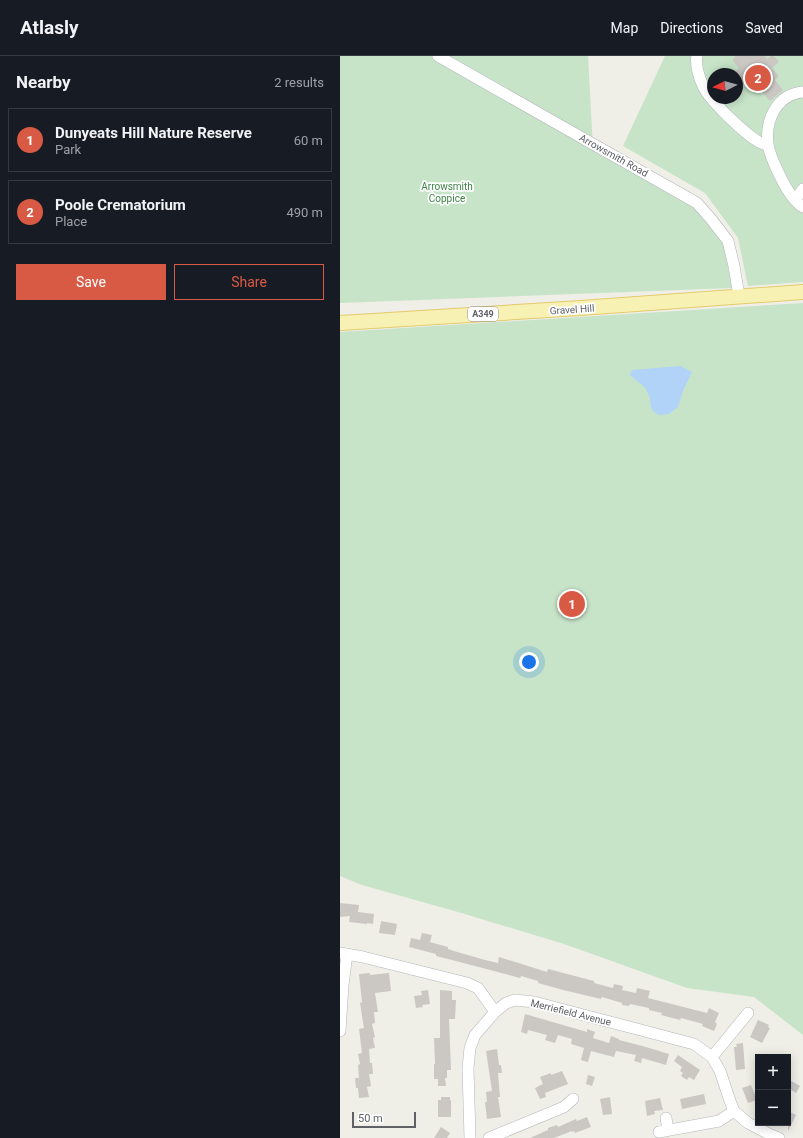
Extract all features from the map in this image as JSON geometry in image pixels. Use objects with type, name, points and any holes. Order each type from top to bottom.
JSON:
[{"type":"main road","name":"Gravel Hill","points":[[340,322],[581,308],[803,292]]},
{"type":"street","name":"Arrowsmith Road","points":[[438,56],[696,203],[728,241],[739,296]]},
{"type":"street","points":[[697,56],[696,63],[702,85],[713,101],[741,128],[760,143],[768,145]]},
{"type":"street","points":[[799,203],[784,184],[768,145],[769,124],[775,108],[786,98],[799,92],[803,92]]},
{"type":"street","points":[[799,203],[803,189]]},
{"type":"street","points":[[340,1031],[344,953],[467,983],[478,988],[495,1012]]},
{"type":"street","name":"Merriefield Avenue","points":[[470,1138],[468,1068],[470,1048],[475,1035],[495,1012],[506,1003],[516,1000],[534,1002],[694,1044],[712,1057],[720,1071],[734,1111]]},
{"type":"street","points":[[712,1057],[748,1013]]},
{"type":"street","points":[[489,1138],[564,1108],[573,1099]]},
{"type":"street","points":[[666,1118],[664,1131],[719,1121],[734,1111],[748,1123],[779,1138]]},
{"type":"green space","name":"Arrowsmith Coppice","points":[[340,56],[588,56],[593,149],[697,209],[723,242],[732,288],[340,303]]},
{"type":"green space","points":[[665,56],[803,56],[803,282],[748,286],[738,238],[705,193],[623,146]]},
{"type":"green space","points":[[803,303],[803,1035],[754,997],[687,988],[564,944],[362,885],[340,876],[340,332]]},
{"type":"water","points":[[680,366],[692,372],[683,391],[678,407],[669,414],[659,415],[651,408],[650,398],[646,389],[630,375],[632,370]]},
{"type":"building","points":[[736,56],[765,56],[767,59],[774,56],[779,62],[772,68],[779,76],[775,80],[783,90],[770,101],[751,79],[744,85],[743,68],[739,68],[732,60]]},
{"type":"building","points":[[340,903],[359,905],[358,912],[374,914],[373,924],[349,922],[350,916],[340,917]]},
{"type":"building","points":[[381,921],[397,924],[395,935],[379,933]]},
{"type":"building","points":[[422,933],[432,935],[430,942],[485,960],[498,963],[499,957],[547,972],[548,969],[594,981],[594,983],[613,988],[614,984],[623,986],[622,990],[636,993],[637,988],[650,991],[648,998],[707,1013],[709,1008],[719,1013],[715,1022],[717,1024],[714,1031],[702,1026],[703,1024],[681,1018],[680,1020],[661,1015],[662,1013],[649,1010],[649,1008],[630,1004],[629,1006],[622,1005],[622,1003],[602,997],[601,999],[563,990],[538,983],[538,981],[521,976],[520,978],[436,956],[436,954],[409,947],[411,938],[420,940]]},
{"type":"building","points":[[370,973],[370,975],[389,973],[391,991],[375,993],[378,1012],[374,1012],[375,1023],[372,1024],[375,1037],[373,1038],[375,1048],[369,1049],[370,1063],[372,1063],[373,1074],[369,1074],[371,1086],[367,1087],[369,1097],[359,1098],[355,1078],[359,1078],[358,1065],[360,1064],[358,1054],[362,1053],[359,1029],[364,1028],[360,1003],[362,1002],[359,974]]},
{"type":"building","points":[[428,990],[430,1004],[422,1005],[423,1007],[416,1008],[414,996],[422,995],[421,991]]},
{"type":"building","points":[[440,990],[452,991],[452,1000],[456,1000],[455,1019],[449,1019],[451,1070],[447,1070],[447,1078],[445,1078],[446,1086],[438,1086],[438,1079],[434,1079],[434,1038],[440,1038]]},
{"type":"building","points":[[525,1014],[587,1032],[587,1029],[595,1032],[593,1038],[609,1043],[611,1036],[619,1040],[669,1054],[666,1065],[642,1058],[641,1063],[634,1061],[636,1055],[616,1051],[614,1057],[591,1051],[588,1062],[581,1060],[584,1048],[571,1044],[572,1039],[558,1035],[555,1043],[545,1040],[547,1035],[528,1030],[527,1034],[521,1032]]},
{"type":"building","points":[[758,1020],[769,1025],[768,1027],[770,1028],[762,1043],[750,1037]]},
{"type":"building","points":[[743,1043],[745,1069],[736,1070],[734,1047],[737,1047],[736,1044]]},
{"type":"building","points":[[497,1049],[499,1065],[501,1065],[502,1073],[498,1073],[500,1097],[498,1097],[501,1117],[487,1119],[485,1102],[487,1102],[486,1092],[492,1091],[486,1051]]},
{"type":"building","points":[[678,1055],[700,1070],[694,1080],[689,1077],[687,1080],[681,1076],[683,1073],[680,1071],[682,1067],[674,1061]]},
{"type":"building","points":[[562,1071],[568,1084],[545,1093],[546,1097],[540,1099],[535,1088],[543,1084],[540,1077]]},
{"type":"building","points":[[588,1075],[595,1077],[592,1086],[586,1084]]},
{"type":"building","points":[[791,1081],[800,1086],[796,1093],[791,1090]]},
{"type":"building","points":[[751,1085],[755,1095],[755,1101],[748,1103],[742,1088]]},
{"type":"building","points":[[704,1094],[706,1104],[682,1109],[680,1099]]},
{"type":"building","points":[[441,1097],[450,1097],[451,1117],[438,1117],[438,1100],[441,1100]]},
{"type":"building","points":[[610,1097],[612,1114],[603,1115],[600,1099]]},
{"type":"building","points":[[660,1098],[663,1110],[654,1111],[655,1114],[647,1116],[645,1101]]},
{"type":"building","points":[[791,1112],[796,1115],[791,1125]]},
{"type":"building","points":[[587,1117],[591,1127],[575,1133],[572,1131],[554,1138],[530,1138],[548,1130],[548,1128],[557,1125],[558,1127],[576,1119],[577,1121]]},
{"type":"building","points":[[441,1127],[450,1133],[447,1138],[434,1138]]},
{"type":"place","name":"Poole Crematorium","points":[[758,78]]},
{"type":"place","name":"Dunyeats Hill Nature Reserve","points":[[572,604]]}]
